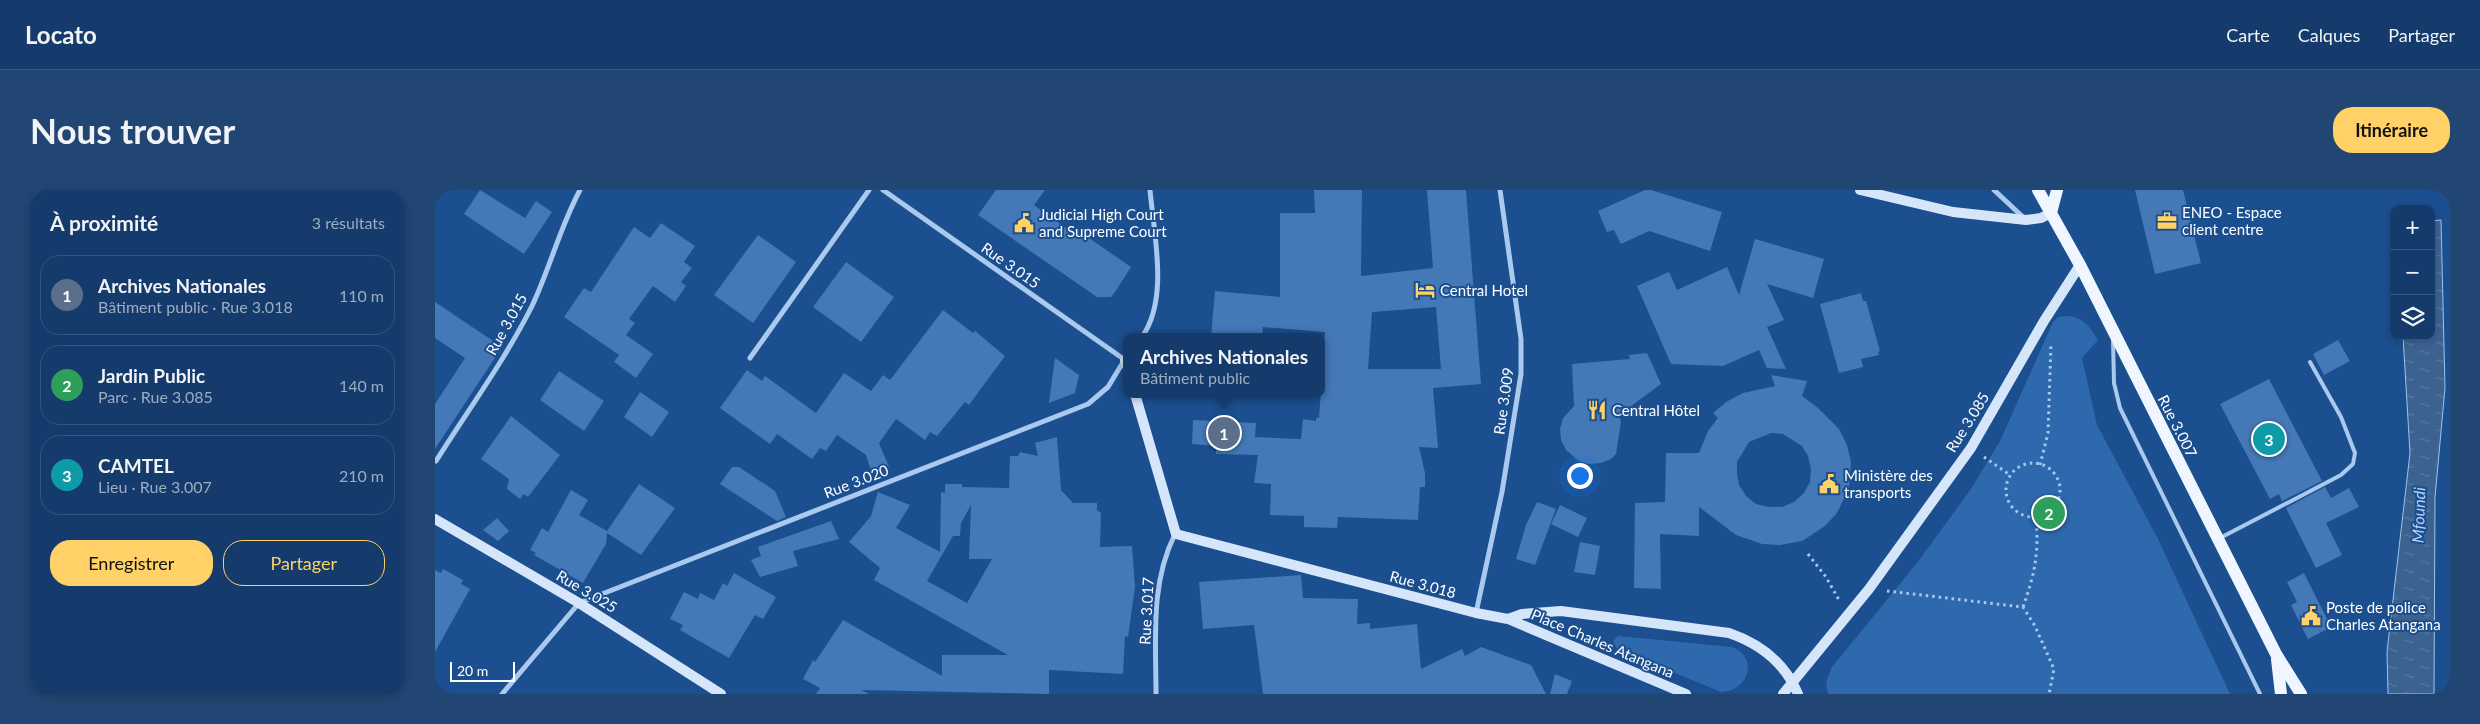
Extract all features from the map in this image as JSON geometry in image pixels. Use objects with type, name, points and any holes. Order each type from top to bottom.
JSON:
[{"type":"main road","name":"Rue 3.007","points":[[2038,190],[2080,265],[2276,654],[2301,694]]},
{"type":"main road","points":[[2051,213],[2057,190]]},
{"type":"main road","name":"Rue 3.007","points":[[2276,654],[2281,694]]},
{"type":"street","name":"Rue 3.015","points":[[435,461],[513,341],[533,304],[571,206],[580,190]]},
{"type":"street","points":[[750,358],[869,190]]},
{"type":"street","name":"Rue 3.015","points":[[883,190],[1123,359]]},
{"type":"street","points":[[1144,333],[1158,300],[1150,190]]},
{"type":"street","name":"Rue 3.009","points":[[1476,613],[1502,492],[1521,374],[1521,339],[1500,190]]},
{"type":"street","points":[[1860,190],[1953,212],[2026,220],[2041,218],[2051,213]]},
{"type":"street","points":[[1994,190],[2026,220]]},
{"type":"street","name":"Rue 3.085","points":[[1793,682],[1869,589],[1971,448],[2044,321],[2080,265]]},
{"type":"street","name":"Rue 3.020","points":[[579,603],[1088,404],[1108,387],[1123,365]]},
{"type":"street","points":[[1136,398],[1176,534]]},
{"type":"street","name":"Rue 3.025","points":[[435,519],[579,603],[721,694]]},
{"type":"street","name":"Rue 3.018","points":[[1176,534],[1476,613],[1509,619],[1522,614],[1561,611],[1729,633],[1748,640],[1762,649],[1777,661],[1793,682]]},
{"type":"street","name":"Rue 3.017","points":[[1156,694],[1155,614],[1159,579],[1165,554],[1176,534]]},
{"type":"street","points":[[502,694],[579,603]]},
{"type":"street","name":"Place Charles Atangana","points":[[1509,619],[1686,694]]},
{"type":"street","points":[[1783,694],[1793,682],[1798,694]]},
{"type":"lane","points":[[2113,333],[2114,384],[2120,408],[2260,694]]},
{"type":"lane","points":[[2218,539],[2341,474],[2353,464],[2355,452],[2341,417],[2310,362]]},
{"type":"path","points":[[2040,464],[2048,433],[2051,341],[2044,321]]},
{"type":"path","points":[[1971,448],[2010,475]]},
{"type":"path","points":[[2029,464],[2040,464],[2053,474],[2059,489],[2058,500],[2053,508],[2036,517],[2026,516],[2010,505],[2006,495],[2006,484],[2010,475],[2019,468],[2029,464]]},
{"type":"path","points":[[2023,608],[2035,573],[2038,543],[2036,517]]},
{"type":"path","points":[[1808,554],[1826,577],[1847,616]]},
{"type":"path","points":[[1869,589],[2023,608],[2035,626],[2054,668],[2049,694]]},
{"type":"shaded area","points":[[2058,317],[2077,318],[2085,323],[2098,340],[2082,358],[2097,425],[2157,537],[2230,694],[1828,694],[1826,682],[1832,667],[1917,563],[1971,489],[2000,441],[2053,322]]},
{"type":"shaded area","points":[[1618,636],[1732,647],[1746,658],[1747,673],[1744,680],[1738,686],[1721,692],[1617,649],[1613,641]]},
{"type":"water","name":"Mfoundi","points":[[2441,220],[2445,388],[2435,497],[2434,694],[2388,694],[2387,652],[2410,453],[2403,340],[2435,340],[2435,221]]},
{"type":"building","points":[[480,190],[525,218],[536,201],[552,212],[524,254],[464,214]]},
{"type":"building","points":[[996,190],[1045,190],[1034,205],[1070,231],[1073,227],[1131,267],[1111,297],[1097,297],[978,215]]},
{"type":"building","points":[[1314,190],[1362,190],[1361,276],[1433,268],[1427,190],[1466,190],[1481,384],[1433,388],[1438,448],[1419,447],[1425,473],[1425,487],[1420,487],[1418,520],[1338,517],[1337,528],[1304,527],[1304,516],[1270,515],[1271,484],[1254,483],[1258,455],[1216,454],[1216,446],[1192,444],[1193,420],[1256,423],[1255,437],[1301,439],[1303,419],[1316,421],[1316,418],[1319,418],[1320,398],[1325,398],[1325,332],[1263,327],[1262,333],[1211,333],[1215,291],[1280,297],[1280,213],[1315,213]],"holes":[[[1436,307],[1441,369],[1368,369],[1372,312]]]},
{"type":"building","points":[[1645,190],[1651,190],[1722,212],[1710,251],[1649,231],[1621,244],[1614,230],[1607,232],[1598,211]]},
{"type":"building","name":"ENEO - Espace client centre","points":[[2135,190],[2183,190],[2201,263],[2155,274]]},
{"type":"building","points":[[661,223],[695,246],[684,262],[692,268],[681,282],[686,286],[675,302],[653,286],[629,319],[635,323],[626,335],[653,354],[636,378],[614,362],[619,355],[564,317],[584,288],[591,292],[634,227],[650,238]]},
{"type":"building","points":[[758,235],[796,262],[753,323],[714,295]]},
{"type":"building","points":[[1755,239],[1824,259],[1813,298],[1767,284],[1784,320],[1767,327],[1786,369],[1767,368],[1759,350],[1723,366],[1671,364],[1637,286],[1669,272],[1677,290],[1727,267],[1739,295]]},
{"type":"building","points":[[846,262],[894,297],[861,342],[813,307]]},
{"type":"building","points":[[1861,293],[1863,301],[1866,301],[1880,351],[1878,352],[1879,355],[1861,359],[1863,367],[1839,373],[1820,304]]},
{"type":"building","points":[[435,302],[502,347],[435,449],[435,404],[465,358],[435,338]]},
{"type":"building","points":[[943,310],[973,333],[975,331],[1005,356],[969,405],[965,402],[937,436],[930,432],[925,440],[896,419],[879,443],[889,467],[872,474],[866,455],[837,435],[826,451],[820,448],[812,459],[777,434],[770,444],[720,408],[747,370],[762,381],[765,376],[816,413],[844,373],[871,391],[883,375],[890,380]]},
{"type":"building","points":[[2338,340],[2350,361],[2324,375],[2313,354]]},
{"type":"building","name":"Central Hôtel","points":[[1647,353],[1661,384],[1619,415],[1621,422],[1616,454],[1611,459],[1601,463],[1590,464],[1579,461],[1566,450],[1561,440],[1560,429],[1563,418],[1574,406],[1572,364],[1630,359],[1629,355]]},
{"type":"building","points":[[1055,358],[1079,375],[1075,393],[1049,403]]},
{"type":"building","points":[[559,371],[604,401],[584,431],[540,400]]},
{"type":"building","name":"Ministère des transports","points":[[1771,375],[1807,381],[1802,396],[1818,408],[1839,429],[1847,445],[1851,462],[1849,488],[1837,513],[1825,526],[1802,541],[1780,545],[1762,544],[1736,535],[1699,507],[1699,536],[1660,534],[1661,589],[1634,588],[1635,503],[1665,502],[1666,453],[1699,453],[1708,431],[1718,418],[1713,413],[1726,402],[1743,393],[1775,386]],"holes":[[[1771,433],[1783,434],[1802,446],[1808,456],[1811,469],[1810,482],[1804,493],[1794,502],[1782,507],[1756,504],[1746,496],[1739,485],[1737,462],[1749,442]]]},
{"type":"building","points":[[2269,379],[2322,481],[2282,501],[2279,494],[2270,499],[2220,404]]},
{"type":"building","points":[[640,392],[669,412],[652,437],[624,417]]},
{"type":"building","points":[[511,416],[560,455],[528,497],[524,494],[520,499],[507,489],[509,479],[481,459]]},
{"type":"building","points":[[1057,437],[1061,490],[1073,503],[1097,503],[1097,510],[1101,513],[1100,547],[1132,546],[1135,587],[1128,637],[1125,636],[1123,674],[1049,670],[1049,694],[861,690],[869,694],[816,694],[820,688],[803,679],[813,660],[815,662],[843,620],[942,676],[942,655],[1008,655],[874,580],[880,568],[849,542],[871,516],[878,492],[910,505],[896,528],[940,552],[941,492],[945,493],[945,484],[962,484],[962,487],[1009,488],[1010,456],[1018,456],[1020,452],[1038,456],[1035,443]],"holes":[[[971,505],[969,559],[992,559],[967,603],[927,581],[953,536],[960,536],[961,523]]]},
{"type":"building","points":[[732,467],[739,467],[775,491],[786,517],[777,521],[720,484]]},
{"type":"building","points":[[639,484],[675,508],[641,555],[607,533],[606,544],[583,583],[534,555],[536,553],[530,550],[542,528],[548,532],[571,490],[588,500],[579,515],[607,531]]},
{"type":"building","points":[[2325,487],[2331,498],[2349,488],[2359,507],[2326,523],[2342,555],[2316,568],[2286,508]]},
{"type":"building","points":[[1537,502],[1556,509],[1535,565],[1516,559],[1526,525]]},
{"type":"building","points":[[1560,505],[1587,518],[1578,537],[1551,524]]},
{"type":"building","points":[[497,518],[509,531],[498,541],[483,530]]},
{"type":"building","points":[[831,521],[839,539],[793,551],[798,566],[760,577],[751,560],[761,556],[758,547]]},
{"type":"building","points":[[1580,542],[1600,546],[1595,575],[1574,572]]},
{"type":"building","points":[[443,569],[463,580],[461,584],[470,589],[435,652],[435,570],[441,573]]},
{"type":"building","points":[[734,573],[776,597],[763,619],[755,615],[729,658],[680,630],[683,625],[670,619],[684,592],[698,599],[700,593],[714,600],[723,583],[727,586]]},
{"type":"building","name":"Poste de police Charles Atangana","points":[[2304,573],[2331,627],[2308,639],[2291,605],[2297,602],[2287,582]]},
{"type":"building","points":[[1301,575],[1303,598],[1358,599],[1357,624],[1370,623],[1370,629],[1417,624],[1421,669],[1462,649],[1465,656],[1481,647],[1531,665],[1546,694],[1263,694],[1254,625],[1203,629],[1199,582]]},
{"type":"building","points":[[1555,674],[1572,681],[1567,694],[1550,694]]},
{"type":"place","name":"ENEO - Espace client centre","points":[[2167,221]]},
{"type":"place","name":"Judicial High Court and Supreme Court","points":[[1024,223]]},
{"type":"place","name":"Central Hotel","points":[[1425,290]]},
{"type":"place","name":"Central Hôtel","points":[[1597,410]]},
{"type":"place","name":"Archives Nationales","points":[[1224,433]]},
{"type":"place","name":"CAMTEL","points":[[2269,439]]},
{"type":"place","name":"Ministère des transports","points":[[1829,484]]},
{"type":"place","name":"Jardin Public","points":[[2049,513]]},
{"type":"place","name":"Poste de police Charles Atangana","points":[[2311,616]]}]
